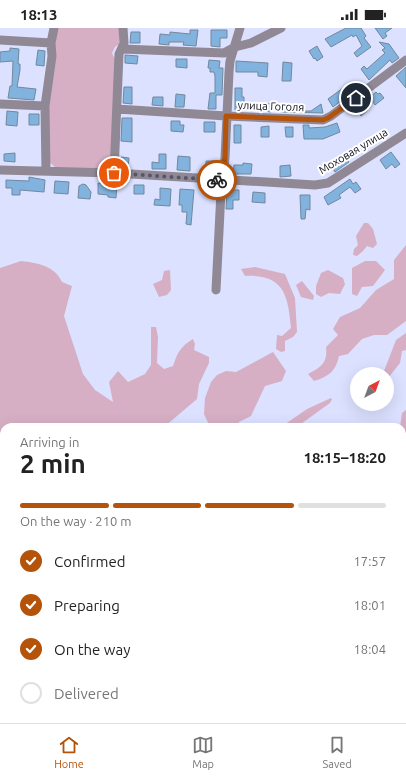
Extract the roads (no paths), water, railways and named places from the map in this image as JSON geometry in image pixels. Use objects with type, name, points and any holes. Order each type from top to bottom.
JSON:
[{"type":"street","points":[[46,171],[45,106],[52,56],[51,43],[54,28]]},
{"type":"street","points":[[114,173],[119,54],[122,49],[124,28]]},
{"type":"street","points":[[216,290],[230,60],[240,28]]},
{"type":"street","points":[[122,49],[224,53],[235,46],[250,43],[281,28]]},
{"type":"street","points":[[0,40],[51,43]]},
{"type":"street","name":"улица Гоголя","points":[[117,109],[226,116],[328,118],[406,60]]},
{"type":"street","points":[[0,104],[45,106]]},
{"type":"street","name":"Моховая улица","points":[[0,170],[114,173],[315,185],[328,183],[406,133]]}]
